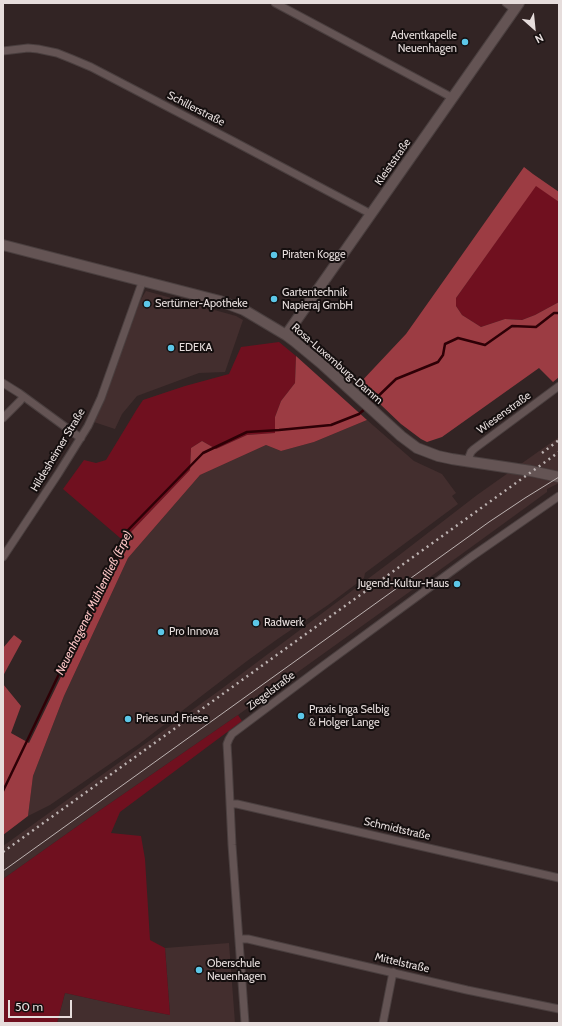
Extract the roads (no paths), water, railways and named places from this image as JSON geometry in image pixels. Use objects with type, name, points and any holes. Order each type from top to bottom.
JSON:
[{"type":"main road","name":"Kleiststraße","points":[[286,335],[452,98],[513,5]]},
{"type":"main road","name":"Rosa-Luxemburg-Damm","points":[[3,244],[220,301],[250,312],[286,335],[323,365],[401,436],[417,448],[438,456],[467,462],[559,477]]},
{"type":"street","points":[[275,3],[452,98]]},
{"type":"street","name":"Schillerstraße","points":[[3,51],[28,48],[38,49],[72,58],[371,214]]},
{"type":"street","name":"Hildesheimer Straße","points":[[3,557],[81,438],[92,417],[101,398],[143,280]]},
{"type":"street","points":[[3,383],[81,438]]},
{"type":"street","name":"Wiesenstraße","points":[[467,462],[470,452],[559,386]]},
{"type":"street","points":[[3,418],[23,397]]},
{"type":"street","name":"Ziegelstraße","points":[[245,1023],[232,845],[227,744],[229,739],[232,734],[472,557],[559,496]]},
{"type":"street","name":"Schmidtstraße","points":[[230,804],[237,804],[559,878]]},
{"type":"street","name":"Mittelstraße","points":[[239,939],[248,939],[559,1009]]},
{"type":"street","points":[[383,1023],[393,972]]},
{"type":"waterway","name":"Neuenhagener Mühlenfließ (Erpe)","points":[[369,405],[396,379],[438,362],[443,355],[445,344],[458,338],[485,345],[512,326],[536,327],[554,313],[559,313]]},
{"type":"waterway","name":"Neuenhagener Mühlenfließ (Erpe)","points":[[3,791],[128,530],[203,453],[247,432],[331,425],[359,414],[366,408]]},
{"type":"tram line","points":[[3,871],[489,522],[559,477]]},
{"type":"railway","points":[[542,453],[559,440]]},
{"type":"railway","points":[[3,852],[559,452]]},
{"type":"place","name":"Adventkapelle Neuenhagen","points":[[465,42]]},
{"type":"place","name":"Piraten Kogge","points":[[274,255]]},
{"type":"place","name":"Gartentechnik Napieraj GmbH","points":[[274,299]]},
{"type":"place","name":"Sertürner-Apotheke","points":[[147,304]]},
{"type":"place","name":"EDEKA","points":[[171,348]]},
{"type":"place","name":"Jugend-Kultur-Haus","points":[[457,584]]},
{"type":"place","name":"Radwerk","points":[[256,623]]},
{"type":"place","name":"Pro Innova","points":[[161,632]]},
{"type":"place","name":"Praxis Inga Selbig & Holger Lange","points":[[301,716]]},
{"type":"place","name":"Pries und Friese","points":[[128,719]]},
{"type":"place","name":"Oberschule Neuenhagen","points":[[199,970]]}]
